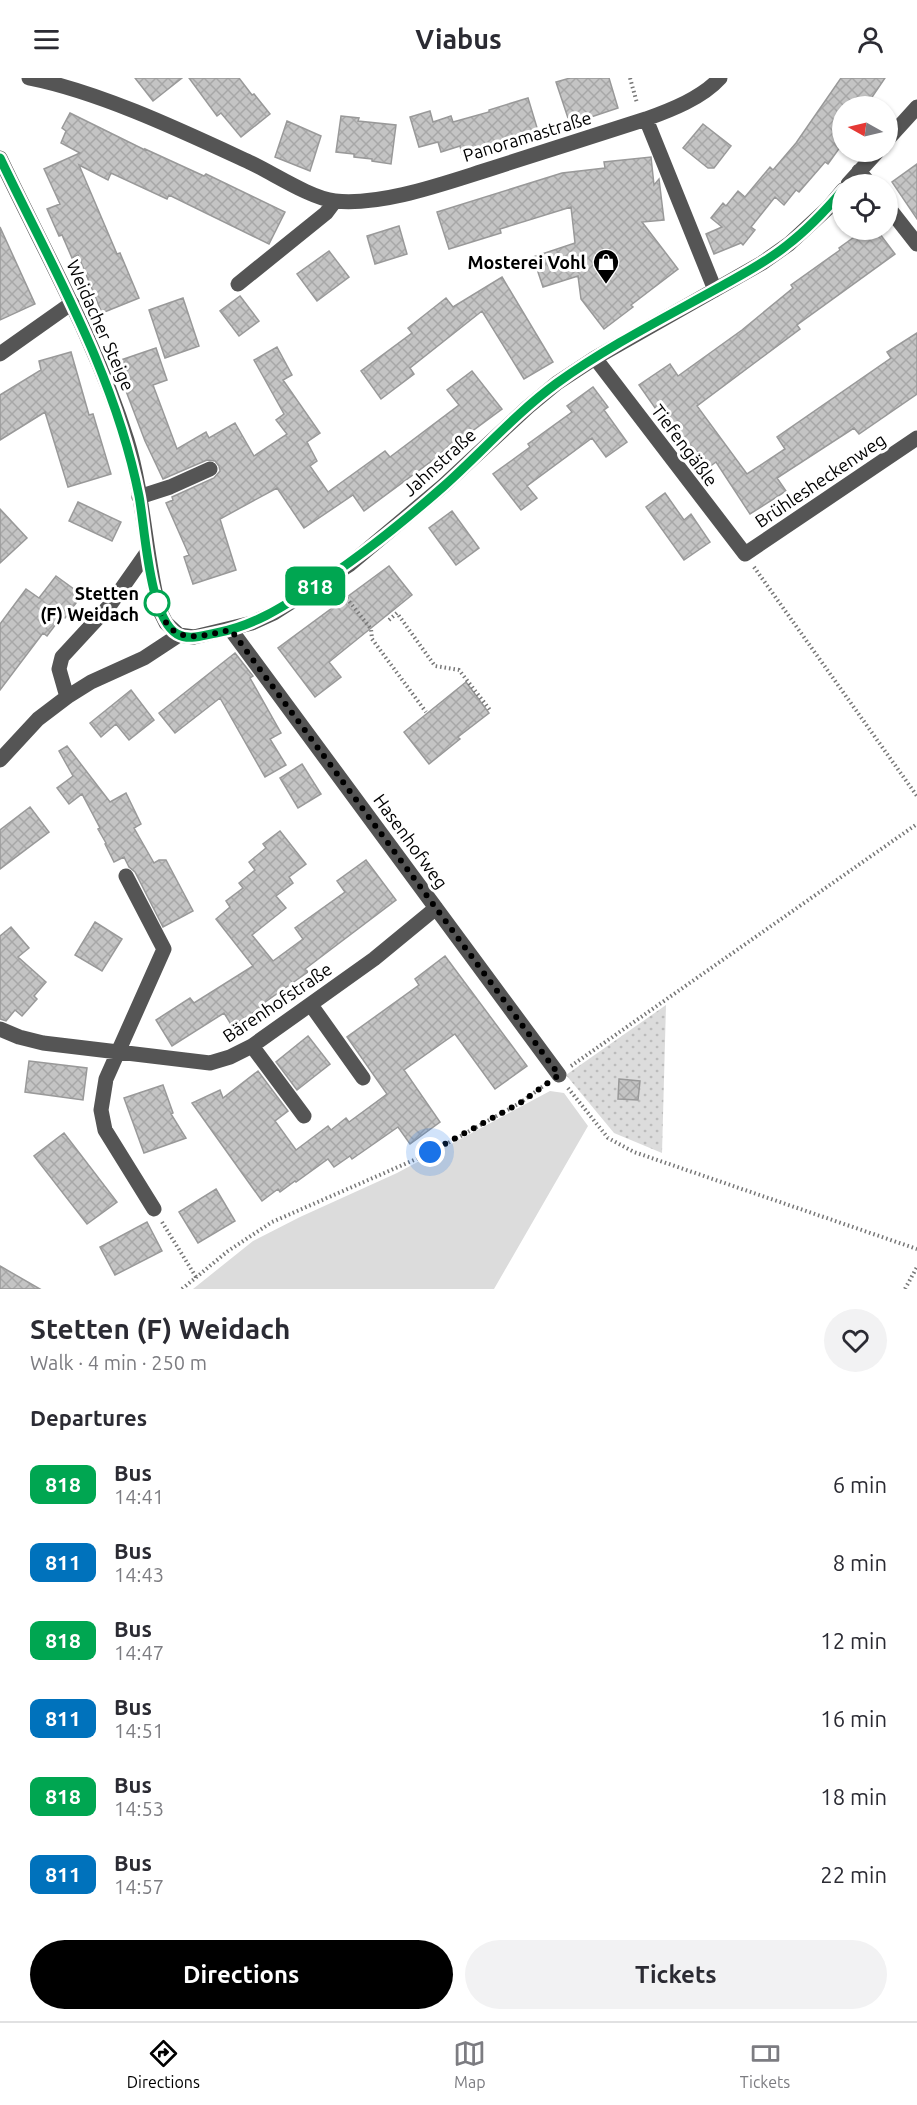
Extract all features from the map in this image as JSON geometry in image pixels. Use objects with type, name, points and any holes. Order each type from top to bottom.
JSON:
[{"type":"street","name":"Panoramastraße","points":[[28,78],[64,81],[248,162],[317,196],[335,201],[379,200],[646,119],[674,109],[714,85],[720,78]]},
{"type":"street","points":[[898,128],[917,107]]},
{"type":"street","points":[[646,119],[715,290]]},
{"type":"street","name":"Weidacher Steige","points":[[0,158],[72,303],[107,382],[128,442],[159,609],[166,623],[178,635]]},
{"type":"street","points":[[856,174],[868,162]]},
{"type":"street","points":[[238,284],[326,213],[335,201]]},
{"type":"street","name":"Jahnstraße","points":[[178,635],[194,638],[252,623],[274,613],[349,565],[443,486],[557,383],[595,358],[762,263],[789,244],[832,203]]},
{"type":"street","points":[[898,220],[917,244]]},
{"type":"street","points":[[0,354],[72,303]]},
{"type":"street","name":"Tiefengäßle","points":[[595,358],[745,554]]},
{"type":"street","name":"Brühlesheckenweg","points":[[745,554],[917,438]]},
{"type":"street","points":[[139,497],[170,487],[210,469]]},
{"type":"street","points":[[67,697],[59,669],[62,657],[110,605],[148,551]]},
{"type":"street","name":"Hasenhofweg","points":[[231,630],[559,1075]]},
{"type":"street","points":[[0,760],[38,719],[67,697],[91,682],[144,658],[178,635]]},
{"type":"street","points":[[126,876],[164,949],[106,1079],[100,1110],[105,1130],[154,1209]]},
{"type":"street","name":"Bärenhofstraße","points":[[0,1029],[43,1043],[210,1063],[230,1057],[252,1046],[374,959],[436,908]]},
{"type":"street","points":[[310,1005],[363,1078]]},
{"type":"street","points":[[252,1046],[304,1116]]},
{"type":"path","points":[[630,78],[637,102],[646,119]]},
{"type":"path","points":[[745,554],[917,796]]},
{"type":"path","points":[[330,577],[371,629],[372,639],[426,712]]},
{"type":"path","points":[[389,620],[397,613],[435,666],[459,670],[490,710]]},
{"type":"path","points":[[182,1289],[228,1251],[272,1222],[430,1152],[520,1103],[917,824]]},
{"type":"path","points":[[559,1075],[608,1138],[634,1152],[917,1249]]},
{"type":"path","points":[[154,1209],[196,1277]]},
{"type":"path","points":[[905,1289],[917,1267]]},
{"type":"shaded area","points":[[666,1005],[662,1153],[614,1133],[566,1075]]},
{"type":"shaded area","points":[[550,1091],[564,1093],[588,1126],[494,1289],[193,1289],[253,1241],[397,1173]]},
{"type":"building","points":[[135,78],[182,78],[153,101]]},
{"type":"building","points":[[189,78],[239,78],[270,114],[241,137],[221,113],[217,116]]},
{"type":"building","points":[[570,78],[609,78],[618,108],[570,124],[556,82]]},
{"type":"building","points":[[841,78],[885,78],[873,96],[832,96],[832,158],[828,164],[825,162],[799,192],[796,190],[784,205],[775,197],[751,227],[755,230],[743,245],[741,243],[714,254],[706,234],[722,227],[711,218],[723,203],[726,206],[738,191],[745,197],[770,167],[773,170],[796,143]]},
{"type":"building","points":[[528,98],[538,131],[462,154],[460,146],[441,152],[438,142],[419,147],[410,117],[430,111],[433,122],[451,116],[453,122]]},
{"type":"building","points":[[70,113],[145,150],[204,176],[206,174],[285,212],[269,244],[169,195],[167,199],[111,173],[108,180],[79,165],[117,254],[120,253],[139,298],[102,313],[78,255],[72,258],[47,209],[60,204],[44,169],[80,153],[61,143],[66,131],[62,128]]},
{"type":"building","points":[[341,116],[359,118],[358,121],[396,125],[391,164],[354,157],[354,154],[336,152]]},
{"type":"building","points":[[287,121],[321,136],[310,171],[275,157]]},
{"type":"building","points":[[703,124],[731,146],[714,168],[708,168],[683,148]]},
{"type":"building","points":[[651,157],[654,185],[659,179],[664,220],[642,222],[678,269],[604,329],[581,299],[578,276],[543,287],[533,257],[575,243],[571,207],[500,229],[501,233],[449,249],[437,212],[562,173],[605,168],[604,162]]},
{"type":"building","points":[[917,164],[917,219],[898,191],[898,178]]},
{"type":"building","points":[[399,226],[407,254],[375,264],[367,236]]},
{"type":"building","points":[[0,227],[35,304],[0,320]]},
{"type":"building","points":[[850,240],[884,240],[895,254],[797,325],[800,329],[697,406],[747,474],[785,449],[777,437],[891,358],[887,352],[917,333],[917,394],[859,434],[854,428],[777,478],[786,491],[750,514],[716,462],[705,470],[663,413],[660,415],[639,385],[670,364],[678,376],[742,330],[793,288],[791,285],[840,250],[839,248]]},
{"type":"building","points":[[329,251],[349,277],[317,301],[297,274]]},
{"type":"building","points":[[502,277],[553,362],[524,379],[482,311],[410,368],[414,374],[381,399],[361,371],[412,333],[408,328],[446,298],[453,307]]},
{"type":"building","points":[[240,296],[259,321],[239,336],[220,311]]},
{"type":"building","points":[[183,298],[199,346],[165,358],[149,310]]},
{"type":"building","points":[[277,347],[292,375],[283,380],[320,433],[307,442],[317,461],[310,466],[328,492],[385,451],[390,457],[459,405],[447,390],[472,371],[502,409],[364,511],[353,495],[304,528],[277,488],[220,519],[236,570],[193,584],[184,557],[189,555],[166,503],[173,500],[172,497],[214,478],[220,471],[219,466],[215,461],[207,460],[163,479],[145,441],[115,362],[156,348],[167,380],[153,385],[177,449],[206,432],[209,438],[235,423],[254,456],[287,434],[276,420],[284,414],[254,360]]},
{"type":"building","points":[[71,352],[89,415],[93,414],[111,474],[68,487],[45,412],[0,440],[0,395],[41,370],[39,361]]},
{"type":"building","points":[[593,387],[608,407],[604,410],[627,442],[606,457],[592,438],[527,486],[537,498],[521,510],[493,474],[530,447],[528,444],[572,412],[567,406]]},
{"type":"building","points":[[665,493],[684,520],[691,514],[710,542],[684,560],[646,507]]},
{"type":"building","points":[[78,502],[121,522],[112,541],[69,521]]},
{"type":"building","points":[[0,509],[27,538],[0,563]]},
{"type":"building","points":[[452,511],[479,548],[456,565],[429,528]]},
{"type":"building","points":[[389,566],[412,595],[329,662],[341,677],[315,697],[278,648]]},
{"type":"building","points":[[56,576],[82,595],[65,618],[62,616],[47,636],[43,633],[0,690],[0,624],[26,589],[39,598]]},
{"type":"building","points":[[235,653],[253,676],[250,678],[281,733],[270,739],[286,765],[265,777],[220,698],[175,733],[159,713]]},
{"type":"building","points":[[466,682],[489,713],[429,764],[404,732]]},
{"type":"building","points":[[131,690],[154,720],[129,740],[116,724],[101,737],[90,723]]},
{"type":"building","points":[[67,746],[110,802],[126,793],[141,824],[134,828],[154,863],[166,860],[193,911],[163,927],[135,872],[129,867],[124,857],[114,862],[98,829],[100,828],[82,794],[69,804],[57,788],[73,776],[59,751]]},
{"type":"building","points":[[302,764],[321,794],[298,808],[280,778]]},
{"type":"building","points":[[30,807],[49,832],[0,869],[0,830]]},
{"type":"building","points":[[280,831],[306,864],[289,877],[293,883],[276,896],[286,908],[252,935],[273,961],[303,939],[295,928],[345,892],[337,881],[366,860],[396,900],[305,969],[308,972],[261,1005],[262,1007],[232,1026],[224,1013],[172,1046],[156,1020],[190,998],[194,1003],[253,966],[216,919],[230,907],[226,901],[243,888],[239,883],[255,870],[249,862],[266,848],[263,844]]},
{"type":"building","points":[[95,922],[122,939],[102,971],[75,955]]},
{"type":"building","points":[[11,927],[29,948],[18,957],[46,982],[34,996],[37,999],[22,1016],[15,1010],[6,1021],[0,1019],[0,936]]},
{"type":"building","points":[[445,956],[527,1066],[495,1089],[455,1034],[404,1070],[440,1122],[410,1144],[398,1127],[352,1159],[350,1156],[334,1167],[328,1159],[296,1182],[280,1192],[278,1189],[262,1201],[192,1103],[220,1090],[223,1098],[258,1071],[288,1111],[275,1121],[296,1150],[328,1126],[331,1130],[346,1118],[349,1122],[387,1094],[347,1037],[419,985],[415,979]]},
{"type":"building","points":[[308,1036],[330,1064],[297,1090],[276,1062]]},
{"type":"building","points":[[29,1061],[87,1068],[83,1100],[25,1092]]},
{"type":"building","points":[[619,1079],[640,1081],[638,1100],[618,1099]]},
{"type":"building","points":[[163,1085],[173,1113],[171,1114],[186,1138],[144,1153],[124,1098]]},
{"type":"building","points":[[64,1133],[117,1202],[87,1224],[34,1156]]},
{"type":"building","points":[[216,1189],[235,1221],[198,1243],[179,1212]]},
{"type":"building","points":[[147,1222],[162,1251],[115,1275],[100,1247]]},
{"type":"building","points":[[0,1266],[40,1289],[0,1289]]},
{"type":"bus line","name":"818","points":[[0,158],[72,303],[107,382],[128,442],[159,609],[166,623],[178,635],[194,638],[231,630],[274,613],[349,565],[443,486],[557,383],[595,358],[762,263],[789,244],[832,203]]},
{"type":"place","name":"Mosterei Vohl","points":[[606,285]]},
{"type":"place","name":"Stetten (F) Weidach","points":[[157,603]]},
{"type":"route","points":[[157,603],[166,623],[178,635],[194,638],[231,630],[559,1075],[520,1103],[430,1152]]}]
